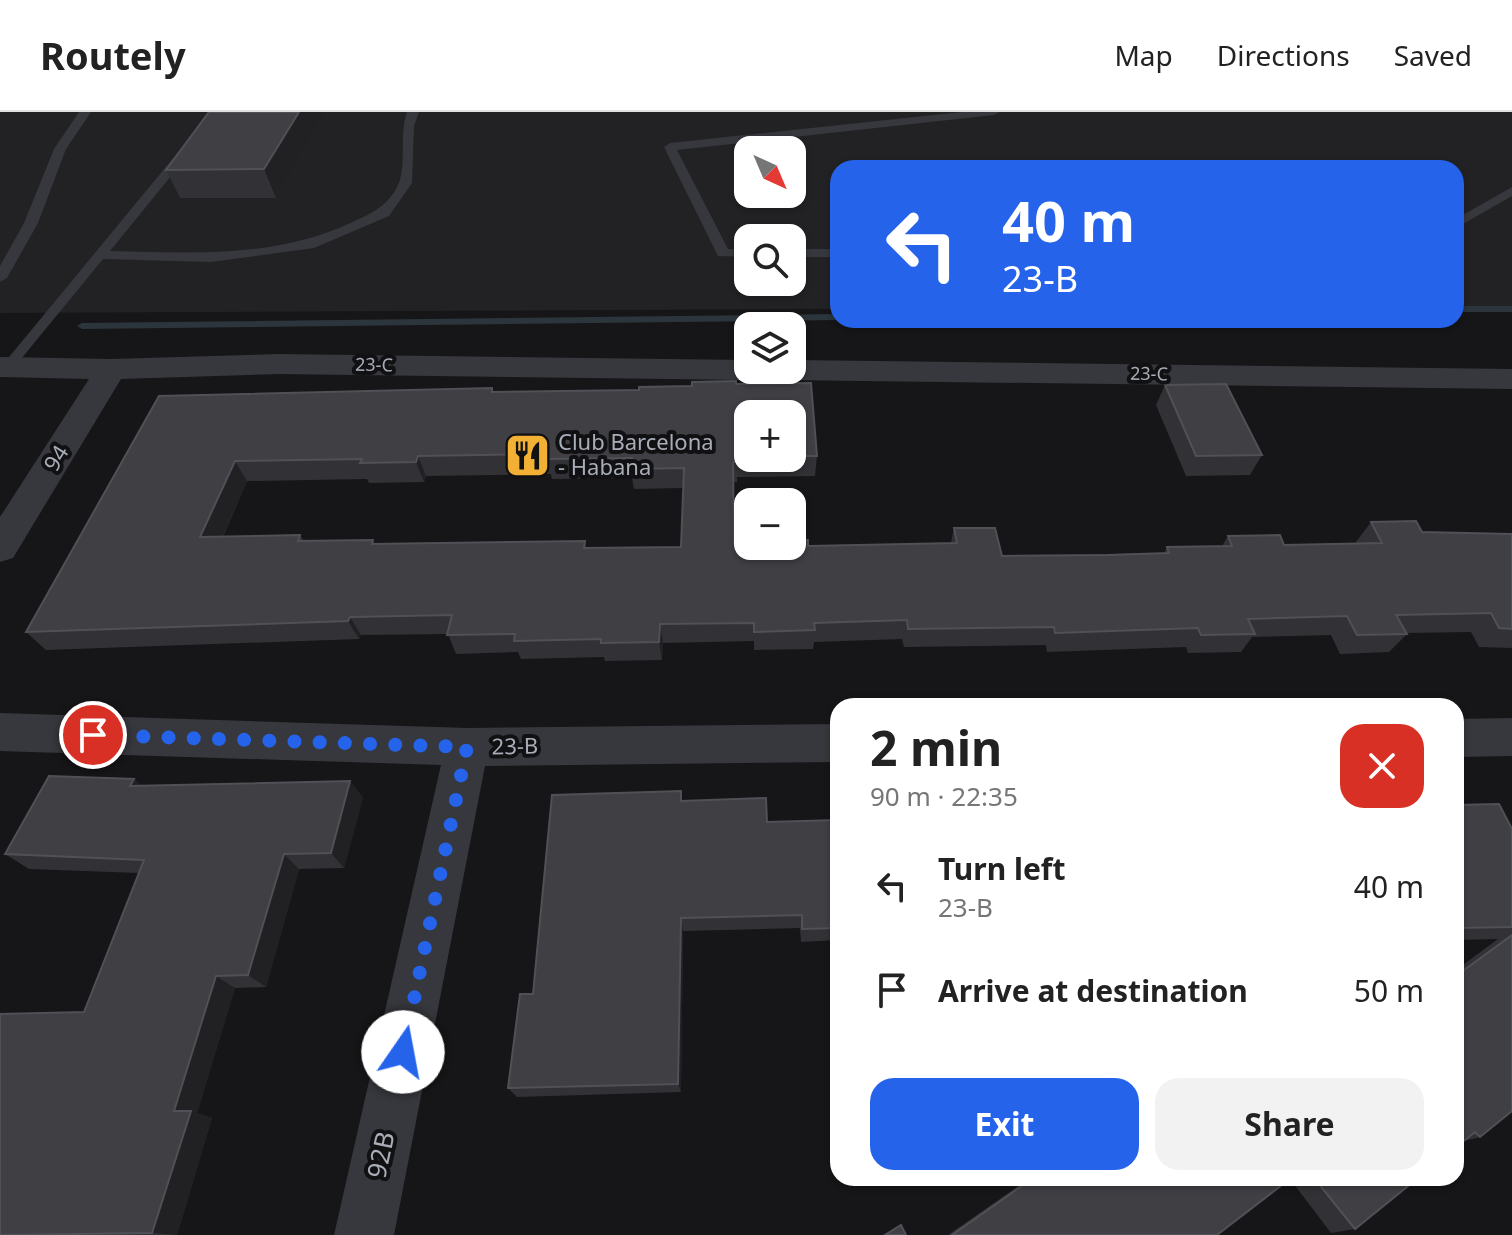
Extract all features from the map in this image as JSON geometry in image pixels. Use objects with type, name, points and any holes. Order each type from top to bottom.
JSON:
[{"type":"street","name":"23-C","points":[[3,367],[111,369],[279,364],[734,370]]},
{"type":"street","name":"94","points":[[0,548],[111,369]]},
{"type":"street","name":"23-C","points":[[806,370],[1512,379]]},
{"type":"street","name":"23-B","points":[[0,732],[467,747],[830,743]]},
{"type":"street","points":[[1464,738],[1512,737]]},
{"type":"street","name":"92B","points":[[364,1235],[467,747]]},
{"type":"lane","points":[[0,278],[31,223],[60,149],[85,112]]},
{"type":"lane","points":[[101,255],[211,258],[314,244],[384,213],[406,183],[408,126],[413,112]]},
{"type":"lane","points":[[734,253],[723,253],[670,147],[994,112]]},
{"type":"lane","points":[[3,367],[101,255],[191,144]]},
{"type":"lane","points":[[1464,219],[1512,191]]},
{"type":"lane","points":[[806,253],[830,253]]},
{"type":"shaded area","points":[[0,112],[1512,112],[1512,306],[1464,307],[1464,160],[830,160],[830,309],[0,313]]},
{"type":"building","points":[[209,112],[299,112],[264,169],[166,170]]},
{"type":"building","points":[[692,382],[811,383],[817,456],[806,456],[806,400],[734,400],[734,560],[806,560],[806,540],[808,546],[957,543],[954,528],[995,528],[1002,556],[1169,553],[1167,547],[1232,546],[1228,536],[1280,535],[1284,545],[1382,543],[1371,522],[1416,521],[1422,532],[1512,534],[1512,629],[1499,628],[1491,613],[1396,615],[1407,634],[1357,635],[1347,616],[1248,619],[1255,634],[1201,635],[1198,628],[1055,633],[1054,627],[908,629],[907,620],[814,623],[815,630],[754,632],[754,623],[660,624],[659,642],[601,643],[601,639],[514,641],[515,634],[447,635],[452,615],[26,632],[159,396],[492,388],[492,392],[639,390],[639,387],[692,386]],"holes":[[[548,454],[547,459],[632,458],[631,469],[684,468],[681,547],[584,548],[585,541],[372,544],[373,540],[298,541],[300,535],[200,537],[235,461],[362,459],[360,463],[416,462],[418,456]]]},
{"type":"building","points":[[1226,384],[1262,455],[1196,456],[1165,385]]},
{"type":"building","points":[[49,776],[134,779],[130,786],[350,781],[331,853],[284,854],[248,975],[216,976],[174,1111],[191,1111],[152,1233],[0,1235],[0,1014],[84,1012],[144,860],[5,854]]},
{"type":"building","points":[[681,791],[681,801],[766,798],[767,822],[830,820],[830,928],[802,929],[802,915],[681,918],[678,1084],[508,1088],[520,994],[533,994],[552,795]]},
{"type":"building","points":[[1499,804],[1512,829],[1512,927],[1464,928],[1464,805]]},
{"type":"building","points":[[1512,935],[1512,1111],[1480,1137],[1475,1132],[1464,1141],[1464,970]]},
{"type":"building","points":[[1022,1186],[1281,1186],[1217,1235],[952,1235]]},
{"type":"building","points":[[1320,1186],[1408,1186],[1355,1229]]},
{"type":"building","points":[[901,1225],[906,1235],[885,1235]]},
{"type":"waterway","points":[[1464,309],[1512,309]]},
{"type":"waterway","points":[[82,326],[830,317]]},
{"type":"place","name":"Club Barcelona - Habana","points":[[527,455]]},
{"type":"route","points":[[93,735],[467,747],[403,1052]]}]
